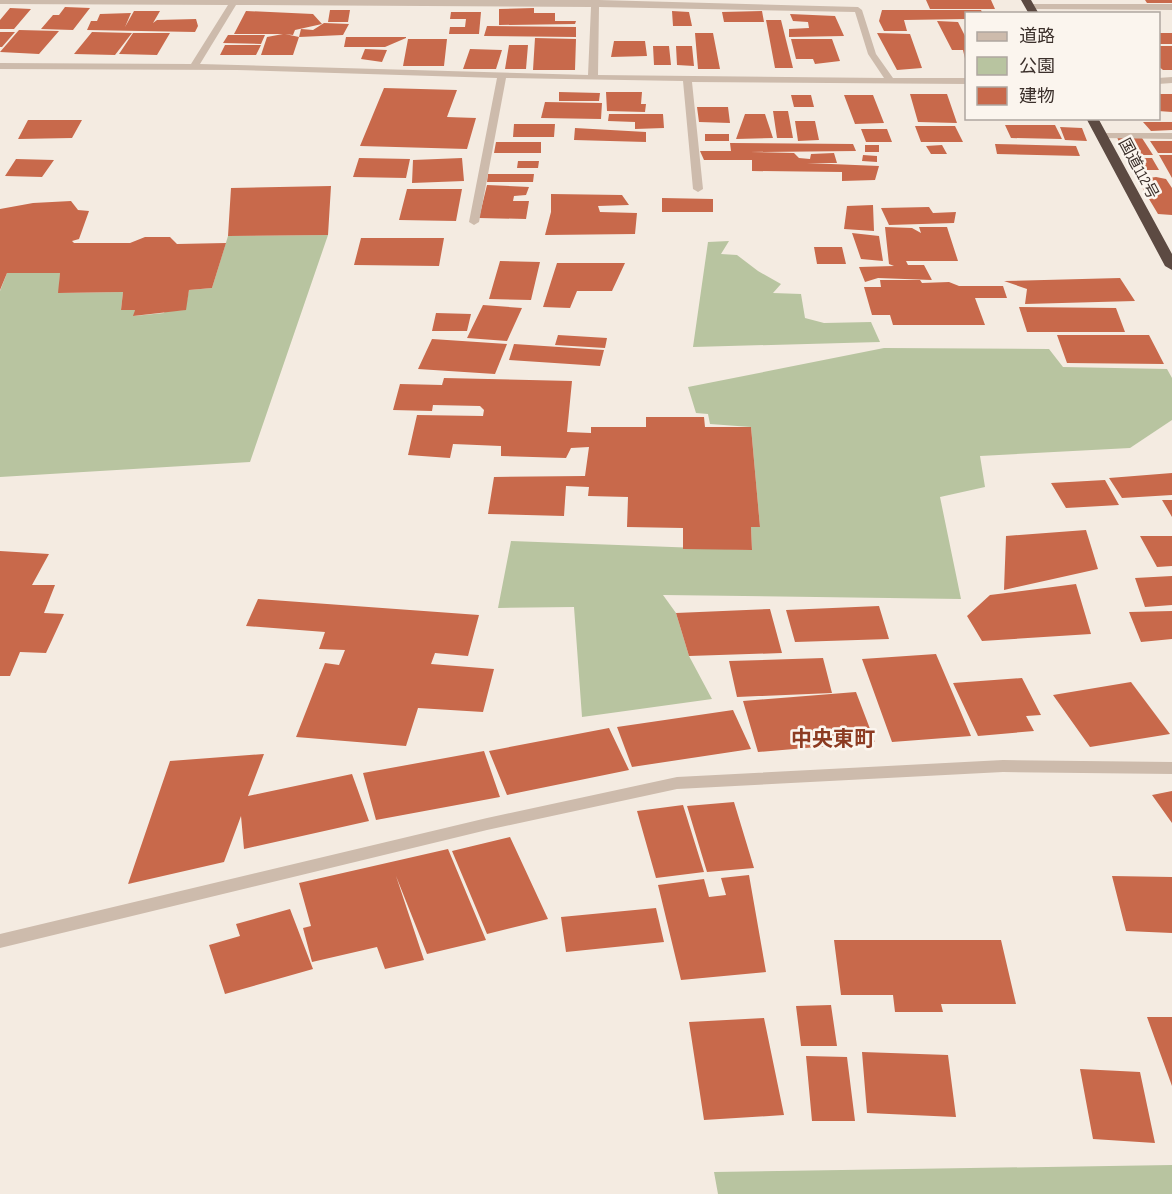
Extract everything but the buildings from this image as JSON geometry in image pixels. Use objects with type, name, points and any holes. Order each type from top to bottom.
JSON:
[{"type":"highway","name":"国道112号","points":[[1093,120],[1172,266]]},
{"type":"street","points":[[193,68],[235,1]]},
{"type":"street","points":[[0,2],[595,2],[858,10],[872,54],[890,80]]},
{"type":"street","points":[[593,78],[595,2]]},
{"type":"street","points":[[1030,6],[1172,7]]},
{"type":"street","points":[[0,66],[193,68],[593,78],[965,81]]},
{"type":"street","points":[[474,222],[502,76]]},
{"type":"street","points":[[687,79],[698,189]]},
{"type":"street","points":[[1101,135],[1172,136]]},
{"type":"street","points":[[0,941],[442,835],[677,783],[1003,766],[1172,768]]},
{"type":"green space","points":[[328,235],[250,462],[0,477],[0,291],[7,273],[60,273],[59,293],[123,292],[121,310],[135,310],[134,316],[164,313],[165,311],[185,310],[189,290],[212,288],[228,236]]},
{"type":"green space","points":[[729,241],[721,254],[737,255],[758,271],[781,284],[773,293],[801,294],[805,318],[824,323],[871,322],[880,342],[693,347],[708,242]]},
{"type":"green space","points":[[884,348],[1049,349],[1063,367],[1167,369],[1172,378],[1172,420],[1130,448],[980,456],[985,487],[940,497],[961,599],[663,595],[676,613],[689,656],[712,699],[582,717],[574,607],[498,608],[511,541],[752,550],[751,527],[760,527],[751,427],[710,424],[708,414],[696,413],[688,387]]},
{"type":"green space","points":[[1172,1165],[1172,1194],[718,1194],[714,1172]]},
{"type":"district","name":"中央東町","points":[[833,739]]}]
